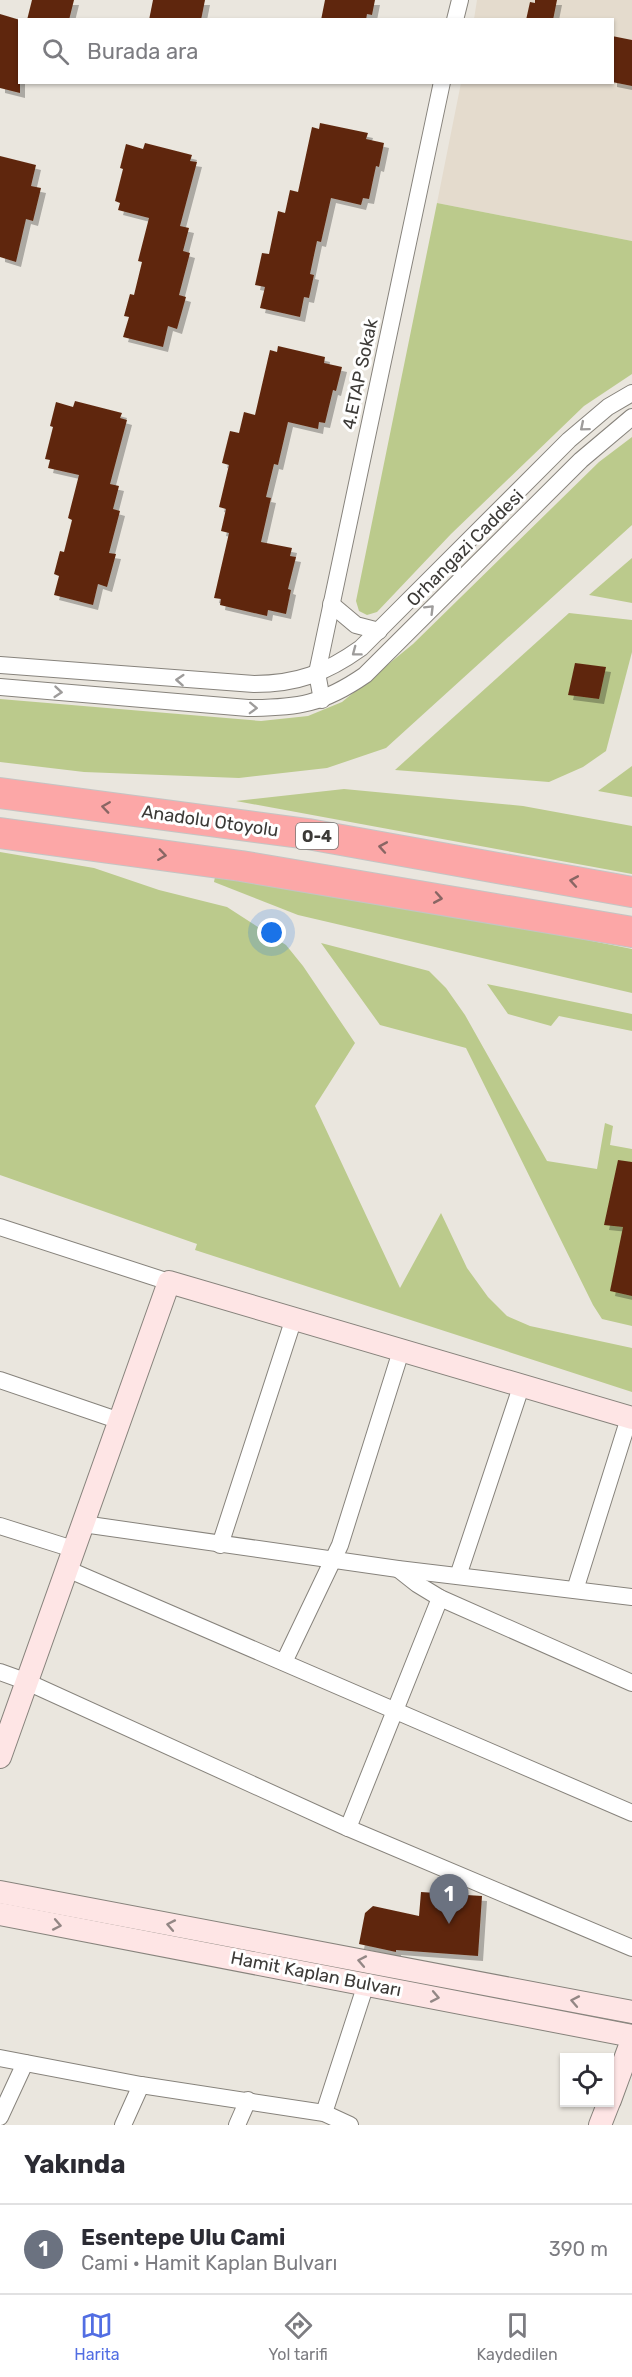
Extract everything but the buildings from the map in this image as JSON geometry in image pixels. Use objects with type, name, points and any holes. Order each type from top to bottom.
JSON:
[{"type":"highway","name":"Anadolu Otoyolu","points":[[0,793],[308,834],[632,892]]},
{"type":"highway","name":"O-4","points":[[0,833],[242,867],[632,932]]},
{"type":"main road","points":[[0,1757],[25,1681],[169,1282],[630,1418]]},
{"type":"main road","name":"Hamit Kaplan Bulvarı","points":[[0,1892],[632,2012]]},
{"type":"main road","name":"Hamit Kaplan Bulvarı","points":[[0,1914],[366,1983],[632,2038]]},
{"type":"main road","points":[[614,2088],[632,2038]]},
{"type":"main road","points":[[600,2125],[607,2107]]},
{"type":"street","points":[[456,18],[460,0]]},
{"type":"street","name":"4.ETAP Sokak","points":[[317,673],[442,84]]},
{"type":"street","name":"Orhangazi Caddesi","points":[[0,665],[260,684],[286,683],[317,673],[351,655],[379,631],[569,440],[608,407],[632,393]]},
{"type":"street","name":"Orhangazi Caddesi","points":[[0,687],[248,708],[281,708],[322,700],[340,692],[365,675],[581,460],[632,417]]},
{"type":"street","points":[[331,603],[356,626],[379,631]]},
{"type":"street","points":[[317,673],[322,700]]},
{"type":"street","points":[[0,1227],[169,1282]]},
{"type":"street","points":[[220,1545],[294,1318]]},
{"type":"street","points":[[284,1662],[333,1560],[401,1352]]},
{"type":"street","points":[[0,1380],[120,1421]]},
{"type":"street","points":[[458,1576],[521,1387]]},
{"type":"street","points":[[575,1590],[630,1418]]},
{"type":"street","points":[[82,1524],[398,1569],[632,1597]]},
{"type":"street","points":[[0,1526],[284,1662],[632,1813]]},
{"type":"street","points":[[398,1569],[440,1598],[632,1683]]},
{"type":"street","points":[[348,1828],[440,1598]]},
{"type":"street","points":[[0,1672],[25,1681],[348,1828],[632,1948]]},
{"type":"street","points":[[324,2113],[366,1983]]},
{"type":"street","points":[[0,2058],[141,2085],[324,2113],[350,2125]]},
{"type":"street","points":[[0,2116],[25,2062]]},
{"type":"street","points":[[123,2125],[141,2085]]},
{"type":"street","points":[[237,2125],[248,2100]]},
{"type":"shaded area","points":[[477,0],[632,0],[632,241],[437,203],[461,84],[614,84],[614,18],[474,18]]},
{"type":"green space","points":[[437,203],[632,241],[632,374],[584,406],[451,534],[377,612],[367,615],[359,611],[356,601]]},
{"type":"green space","points":[[632,437],[632,525],[386,748],[327,768],[239,778],[84,772],[0,762],[0,699],[261,721],[308,716],[342,702],[413,644],[599,462]]},
{"type":"green space","points":[[632,558],[632,603],[589,595]]},
{"type":"green space","points":[[569,613],[632,620],[632,652],[606,751],[583,767],[549,782],[395,770]]},
{"type":"green space","points":[[632,766],[632,797],[598,791]]},
{"type":"green space","points":[[344,789],[523,806],[632,826],[632,874],[236,801]]},
{"type":"green space","points":[[0,852],[94,868],[159,890],[227,907],[286,945],[303,966],[355,1043],[315,1106],[400,1288],[441,1213],[467,1268],[488,1297],[507,1316],[530,1326],[632,1348],[632,1392],[195,1250],[197,1244],[0,1175]]},
{"type":"green space","points":[[215,877],[537,930],[632,949],[632,993],[298,915],[214,882]]},
{"type":"green space","points":[[321,943],[429,971],[446,988],[465,1015],[547,1161],[597,1169],[605,1123],[613,1126],[610,1145],[632,1149],[632,1326],[602,1319],[593,1305],[466,1048],[380,1025]]},
{"type":"green space","points":[[487,984],[632,1014],[632,1031],[559,1016],[551,1026],[508,1014]]},
{"type":"place","name":"Esentepe Ulu Cami","points":[[449,1924]]}]
